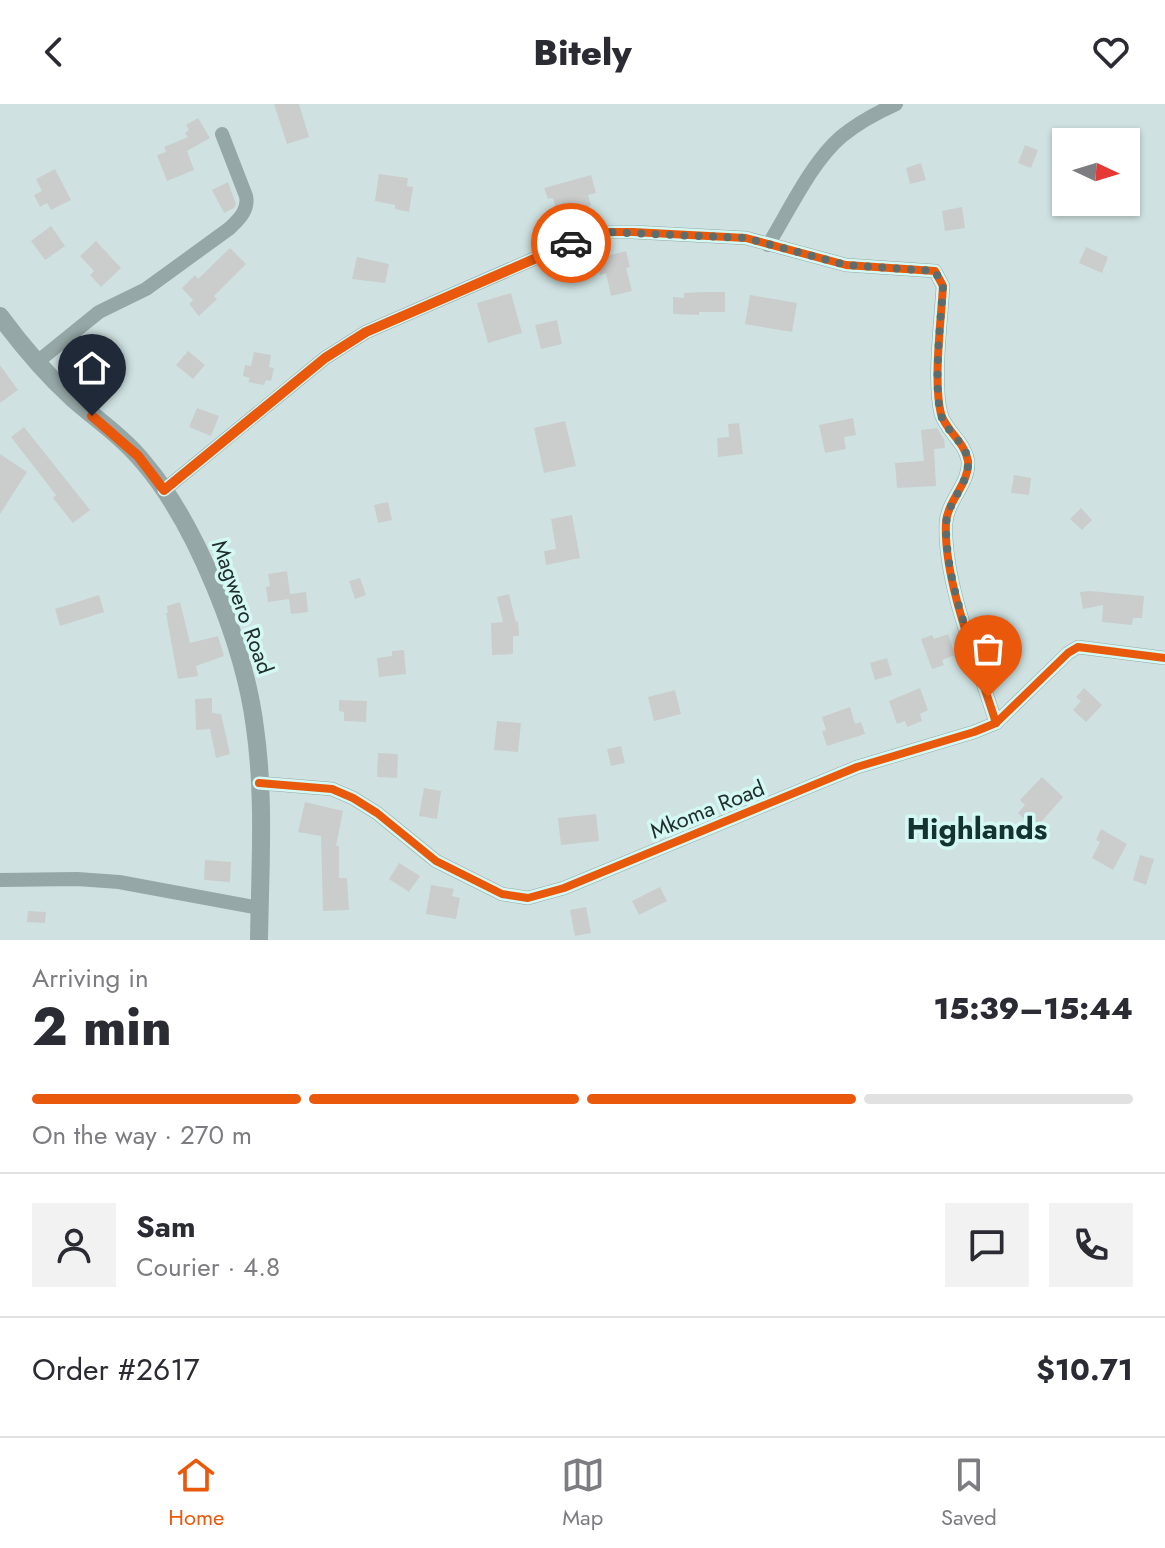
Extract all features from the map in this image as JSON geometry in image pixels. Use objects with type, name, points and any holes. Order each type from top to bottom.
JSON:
[{"type":"street","points":[[768,245],[818,164],[839,138],[866,118],[896,104]]},
{"type":"street","points":[[36,363],[99,312],[146,289],[241,217],[247,200],[222,134]]},
{"type":"street","points":[[164,490],[325,358],[366,332],[584,237],[605,232],[633,232],[746,238],[846,265],[935,271],[943,286],[938,398],[942,419],[964,448],[968,462],[966,475],[946,522],[949,569],[996,723]]},
{"type":"street","name":"Magwero Road","points":[[0,316],[36,363],[138,456],[164,490],[214,586],[237,650],[252,706],[259,783],[259,940]]},
{"type":"street","name":"Mkoma Road","points":[[259,783],[332,789],[377,813],[436,861],[502,894],[528,898],[564,888],[857,767],[996,723],[1078,647],[1165,658]]},
{"type":"street","points":[[0,880],[119,882],[260,908]]},
{"type":"building","points":[[274,104],[299,104],[309,137],[287,144]]},
{"type":"building","points":[[198,118],[210,138],[187,151],[194,170],[167,181],[157,155],[166,152],[164,147],[188,137],[186,125]]},
{"type":"building","points":[[1025,145],[1038,150],[1031,168],[1018,163]]},
{"type":"building","points":[[921,163],[926,180],[910,184],[906,168]]},
{"type":"building","points":[[55,169],[71,200],[51,210],[47,203],[40,207],[34,195],[42,191],[36,179]]},
{"type":"building","points":[[379,174],[408,178],[407,186],[413,187],[409,212],[375,201]]},
{"type":"building","points":[[591,175],[596,193],[588,195],[591,206],[558,215],[553,198],[548,199],[544,188]]},
{"type":"building","points":[[228,182],[236,204],[224,213],[212,190]]},
{"type":"building","points":[[962,207],[965,228],[945,231],[942,211]]},
{"type":"building","points":[[51,226],[65,246],[45,260],[31,241]]},
{"type":"building","points":[[96,241],[121,268],[101,287],[90,275],[94,271],[80,256]]},
{"type":"building","points":[[1086,247],[1108,257],[1102,273],[1079,263]]},
{"type":"building","points":[[230,248],[246,264],[199,316],[189,304],[193,300],[182,288],[195,275],[198,279]]},
{"type":"building","points":[[626,251],[630,267],[626,268],[632,291],[611,296],[606,273],[600,275],[596,259]]},
{"type":"building","points":[[357,257],[389,264],[385,283],[352,279]]},
{"type":"building","points":[[725,292],[725,312],[673,314],[673,297],[684,298],[684,293]]},
{"type":"building","points":[[511,293],[522,333],[488,343],[477,303]]},
{"type":"building","points":[[750,295],[797,303],[792,332],[745,324]]},
{"type":"building","points":[[557,320],[562,344],[541,349],[535,325]]},
{"type":"building","points":[[188,351],[205,365],[193,379],[176,365]]},
{"type":"building","points":[[254,352],[271,355],[269,367],[274,368],[271,381],[266,380],[264,385],[248,382],[250,378],[243,376],[245,365],[251,366]]},
{"type":"building","points":[[0,365],[18,390],[0,403]]},
{"type":"building","points":[[197,408],[219,416],[211,436],[189,427]]},
{"type":"building","points":[[853,418],[856,435],[844,437],[846,449],[825,453],[819,425]]},
{"type":"building","points":[[565,421],[576,466],[544,473],[534,428]]},
{"type":"building","points":[[739,423],[743,454],[718,457],[717,438],[729,437],[728,424]]},
{"type":"building","points":[[24,427],[90,510],[73,523],[53,498],[56,495],[11,437]]},
{"type":"building","points":[[937,428],[944,439],[945,448],[934,449],[936,486],[897,488],[895,463],[924,461],[921,430]]},
{"type":"building","points":[[0,454],[27,472],[0,514]]},
{"type":"building","points":[[1014,475],[1031,478],[1029,495],[1011,493]]},
{"type":"building","points":[[388,502],[392,520],[378,523],[374,505]]},
{"type":"building","points":[[1081,508],[1092,520],[1082,530],[1070,519]]},
{"type":"building","points":[[572,515],[580,558],[546,565],[544,551],[556,549],[551,519]]},
{"type":"building","points":[[287,571],[290,594],[306,592],[308,612],[291,614],[289,599],[268,602],[268,574]]},
{"type":"building","points":[[360,578],[366,595],[355,599],[349,581]]},
{"type":"building","points":[[1080,592],[1144,596],[1142,618],[1133,618],[1132,625],[1102,622],[1103,605],[1083,609]]},
{"type":"building","points":[[509,594],[518,621],[519,636],[513,636],[513,654],[492,655],[491,623],[503,622],[497,597]]},
{"type":"building","points":[[99,595],[104,612],[60,626],[55,609]]},
{"type":"building","points":[[180,602],[190,643],[218,636],[224,656],[196,666],[198,676],[178,679],[166,613],[167,606]]},
{"type":"building","points":[[948,634],[955,655],[942,660],[944,665],[932,669],[921,639]]},
{"type":"building","points":[[404,650],[406,674],[379,677],[377,658],[392,656],[392,651]]},
{"type":"building","points":[[887,658],[892,675],[875,680],[870,663]]},
{"type":"building","points":[[920,688],[928,710],[920,714],[922,721],[907,727],[905,721],[897,724],[889,701]]},
{"type":"building","points":[[1084,688],[1102,705],[1086,722],[1073,710],[1081,701],[1076,697]]},
{"type":"building","points":[[675,690],[681,714],[654,721],[648,697]]},
{"type":"building","points":[[212,698],[212,713],[221,714],[230,754],[216,758],[210,729],[196,730],[195,699]]},
{"type":"building","points":[[339,700],[367,701],[366,722],[344,721],[344,712],[339,711]]},
{"type":"building","points":[[850,707],[855,724],[861,722],[865,734],[827,746],[822,717]]},
{"type":"building","points":[[497,721],[521,723],[518,752],[494,750]]},
{"type":"building","points":[[621,746],[625,763],[611,766],[607,749]]},
{"type":"building","points":[[378,753],[398,754],[397,778],[377,777]]},
{"type":"building","points":[[1042,777],[1063,797],[1035,829],[1018,813],[1025,805],[1020,800]]},
{"type":"building","points":[[424,788],[441,791],[437,819],[419,816]]},
{"type":"building","points":[[305,802],[343,811],[336,846],[339,846],[339,878],[347,878],[349,910],[323,911],[321,836],[298,832]]},
{"type":"building","points":[[596,814],[599,841],[561,845],[558,818]]},
{"type":"building","points":[[1101,829],[1127,844],[1113,870],[1092,858],[1100,842],[1096,840]]},
{"type":"building","points":[[1140,855],[1154,859],[1146,885],[1133,880]]},
{"type":"building","points":[[205,860],[231,862],[230,882],[204,880]]},
{"type":"building","points":[[399,863],[420,876],[409,892],[389,879]]},
{"type":"building","points":[[431,885],[454,889],[452,896],[460,898],[456,919],[426,914]]},
{"type":"building","points":[[660,887],[667,901],[639,915],[632,901]]},
{"type":"building","points":[[586,907],[591,933],[575,936],[570,910]]},
{"type":"building","points":[[28,911],[46,912],[45,923],[27,922]]},
{"type":"cycle path","points":[[164,490],[325,358],[366,332],[584,237],[605,232],[633,232],[746,238],[846,265],[935,271],[943,286],[938,368],[941,414],[968,461],[966,477],[947,515],[950,571],[963,623],[996,723]]},
{"type":"cycle path","points":[[259,783],[332,789],[377,813],[436,861],[502,894],[528,898],[564,888],[857,767],[996,723],[1078,647],[1165,658]]},
{"type":"way so far","points":[[571,243],[605,232],[746,238],[846,265],[935,271],[940,276],[943,286],[938,398],[942,419],[964,448],[968,462],[966,475],[946,522],[949,569],[988,697]]},
{"type":"district","name":"Highlands","points":[[977,828]]},
{"type":"route","points":[[92,416],[138,456],[164,490],[325,358],[366,332],[571,243]]}]
